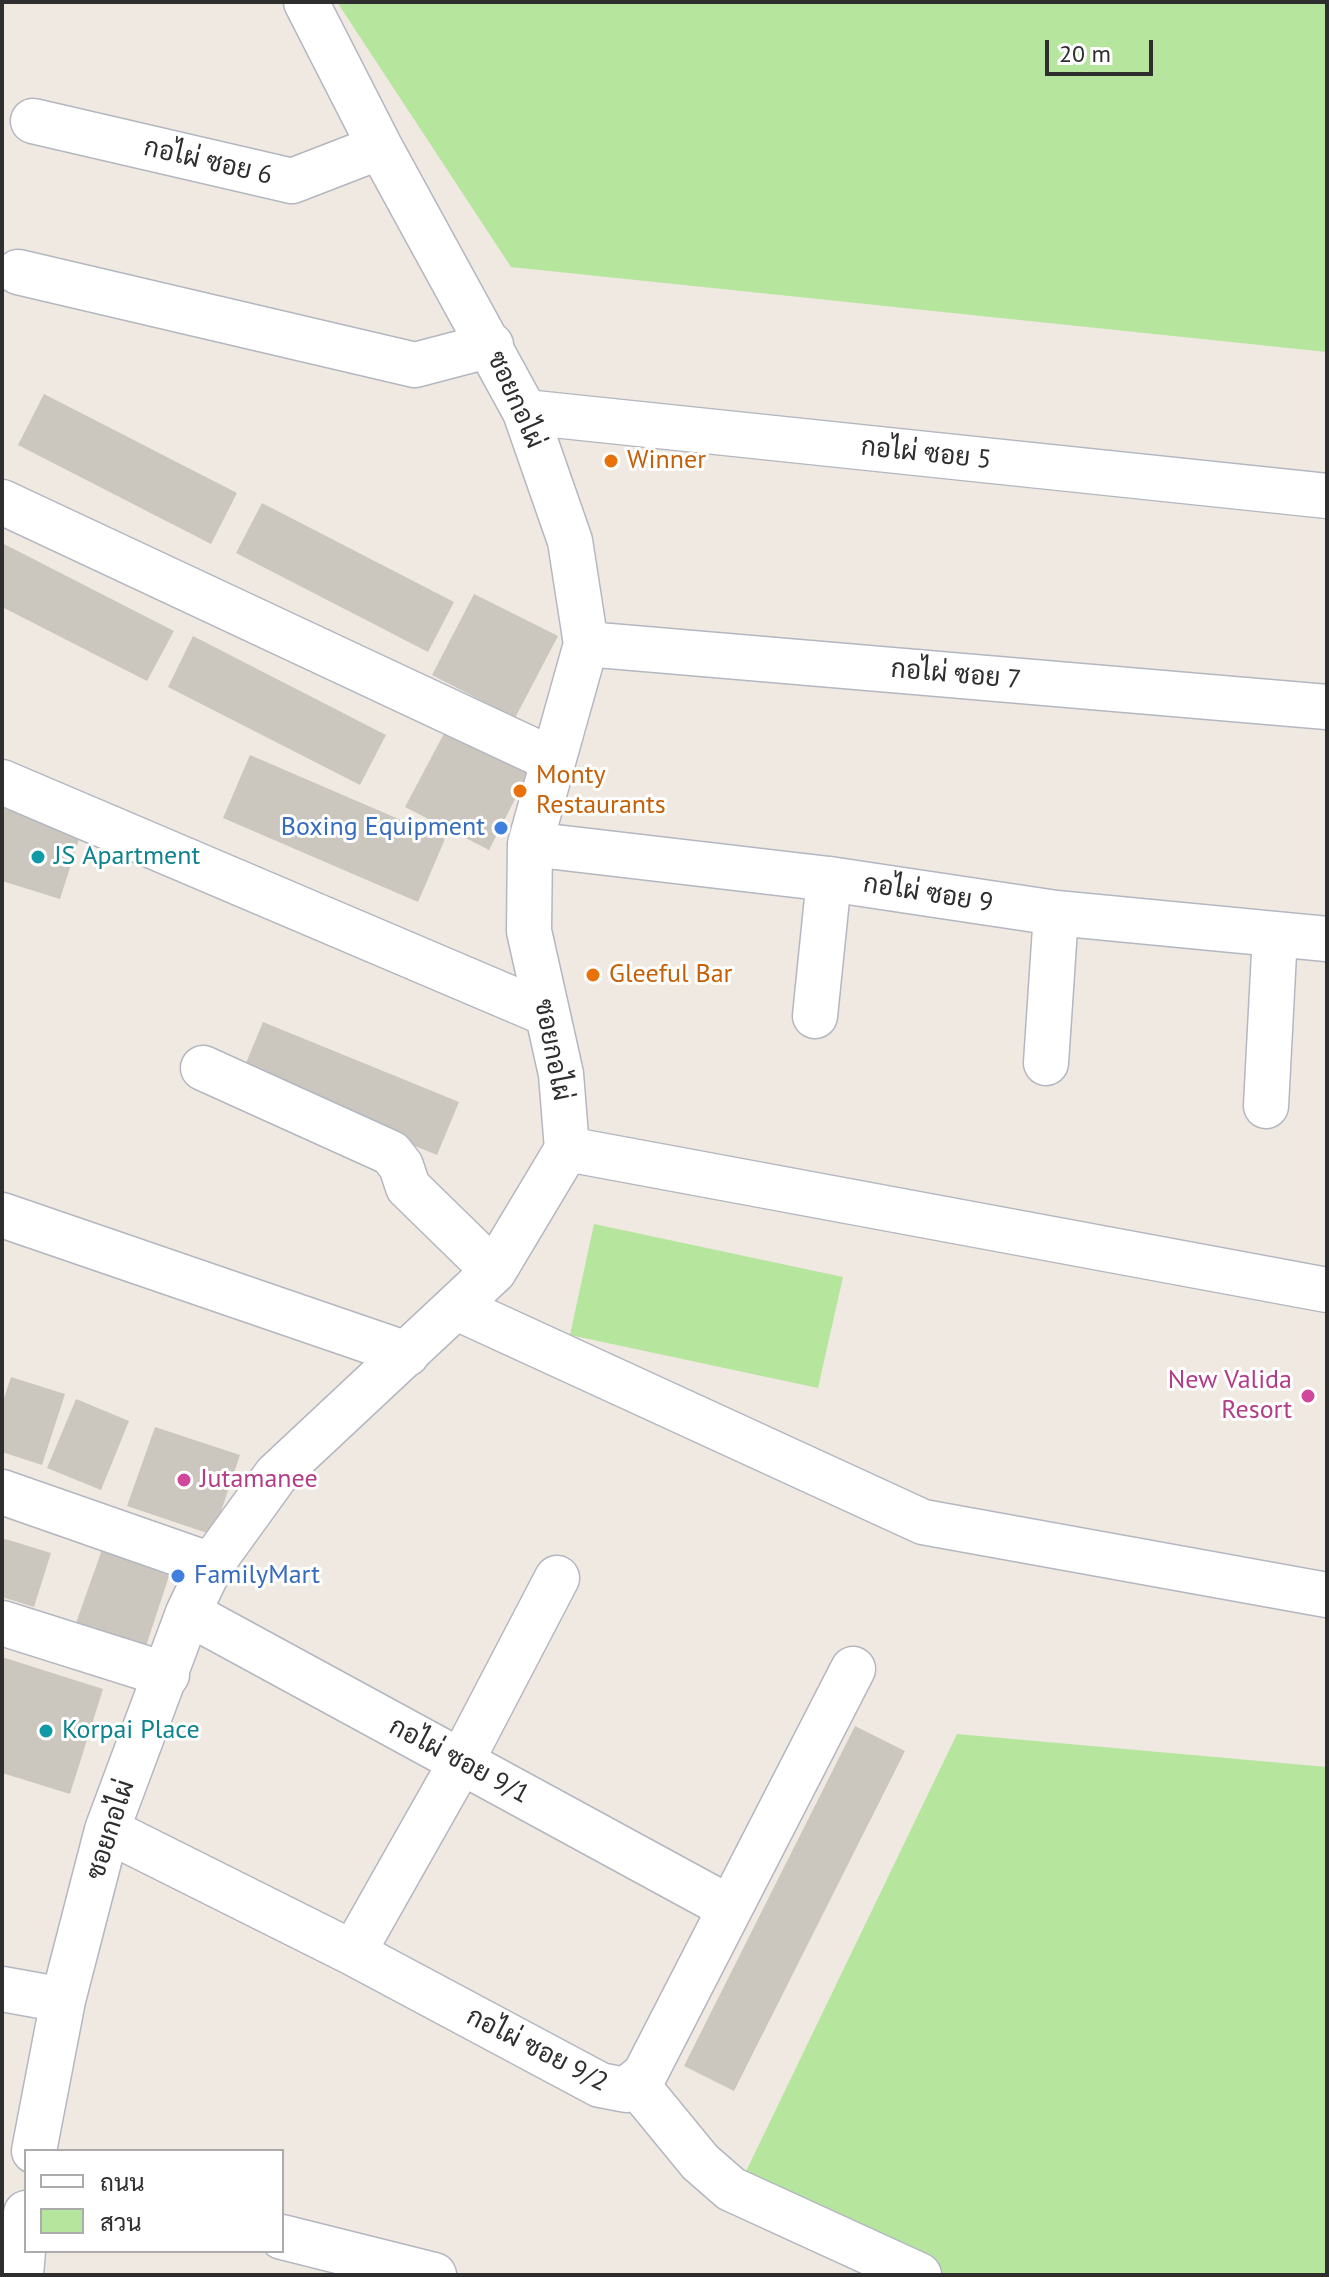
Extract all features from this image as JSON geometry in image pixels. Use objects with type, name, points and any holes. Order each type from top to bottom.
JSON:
[{"type":"street","name":"ซอยกอไผ่","points":[[34,2149],[63,2000],[107,1830],[188,1613],[211,1565],[276,1475],[494,1271],[567,1149],[561,1074],[529,931],[530,844],[551,759],[586,644],[570,541],[525,412],[380,147],[306,2]]},
{"type":"street","name":"กอไผ่ ซอย 6","points":[[33,121],[292,181],[380,147]]},
{"type":"street","points":[[18,272],[415,365],[491,345]]},
{"type":"street","name":"กอไผ่ ซอย 5","points":[[525,412],[1327,496]]},
{"type":"street","points":[[2,502],[551,759]]},
{"type":"street","name":"กอไผ่ ซอย 7","points":[[586,644],[1327,707]]},
{"type":"street","points":[[2,782],[545,1013]]},
{"type":"street","name":"กอไผ่ ซอย 9","points":[[530,844],[829,879],[1056,913],[1327,939]]},
{"type":"street","points":[[815,1016],[829,879]]},
{"type":"street","points":[[1046,1063],[1056,913]]},
{"type":"street","points":[[1266,1106],[1275,934]]},
{"type":"street","points":[[203,1068],[391,1153],[401,1166],[408,1187],[494,1271]]},
{"type":"street","points":[[567,1149],[1327,1290]]},
{"type":"street","points":[[2,1215],[407,1354]]},
{"type":"street","points":[[457,1308],[923,1522],[1327,1595]]},
{"type":"street","points":[[2,1492],[211,1565]]},
{"type":"street","points":[[353,1953],[461,1762],[557,1578]]},
{"type":"street","name":"กอไผ่ ซอย 9/1","points":[[188,1613],[730,1908]]},
{"type":"street","points":[[2,1623],[167,1675]]},
{"type":"street","name":"กอไผ่ ซอย 9/2","points":[[107,1830],[353,1953],[600,2085],[626,2090],[645,2074],[853,1669]]},
{"type":"street","points":[[2,1989],[63,2000]]},
{"type":"street","points":[[636,2084],[700,2162],[731,2189],[919,2275]]},
{"type":"street","points":[[21,2275],[24,2238]]},
{"type":"street","points":[[284,2238],[434,2275]]},
{"type":"green space","points":[[337,2],[1327,2],[1327,352],[511,267]]},
{"type":"green space","points":[[594,1224],[843,1277],[818,1388],[570,1335]]},
{"type":"green space","points":[[957,1734],[1327,1767],[1327,2275],[899,2275],[738,2188]]},
{"type":"building","points":[[44,394],[237,493],[211,544],[18,445]]},
{"type":"building","points":[[262,503],[454,602],[428,652],[236,553]]},
{"type":"building","points":[[2,543],[174,631],[147,681],[2,607]]},
{"type":"building","points":[[474,594],[558,636],[515,718],[432,675]]},
{"type":"building","points":[[193,636],[386,735],[360,785],[168,687]]},
{"type":"building","points":[[448,726],[531,768],[489,850],[405,807]]},
{"type":"building","points":[[250,755],[445,839],[418,902],[223,818]]},
{"type":"building","name":"JS Apartment","points":[[2,808],[81,833],[60,899],[2,881]]},
{"type":"building","points":[[263,1022],[459,1102],[437,1155],[241,1075]]},
{"type":"building","points":[[11,1377],[65,1394],[42,1465],[2,1452],[2,1404]]},
{"type":"building","points":[[76,1399],[129,1421],[101,1490],[47,1468]]},
{"type":"building","name":"Jutamanee","points":[[155,1427],[240,1455],[213,1535],[127,1506]]},
{"type":"building","points":[[2,1538],[51,1553],[34,1607],[2,1597]]},
{"type":"building","points":[[104,1544],[172,1567],[146,1646],[76,1623]]},
{"type":"building","name":"Korpai Place","points":[[2,1657],[103,1689],[70,1794],[2,1773]]},
{"type":"building","points":[[855,1726],[905,1751],[734,2091],[684,2066]]},
{"type":"place","name":"Winner","points":[[611,461]]},
{"type":"place","name":"Monty Restaurants","points":[[520,791]]},
{"type":"place","name":"Boxing Equipment","points":[[501,828]]},
{"type":"place","name":"JS Apartment","points":[[38,857]]},
{"type":"place","name":"Gleeful Bar","points":[[593,975]]},
{"type":"place","name":"New Valida Resort","points":[[1308,1396]]},
{"type":"place","name":"Jutamanee","points":[[184,1480]]},
{"type":"place","name":"FamilyMart","points":[[178,1576]]},
{"type":"place","name":"Korpai Place","points":[[46,1731]]}]
